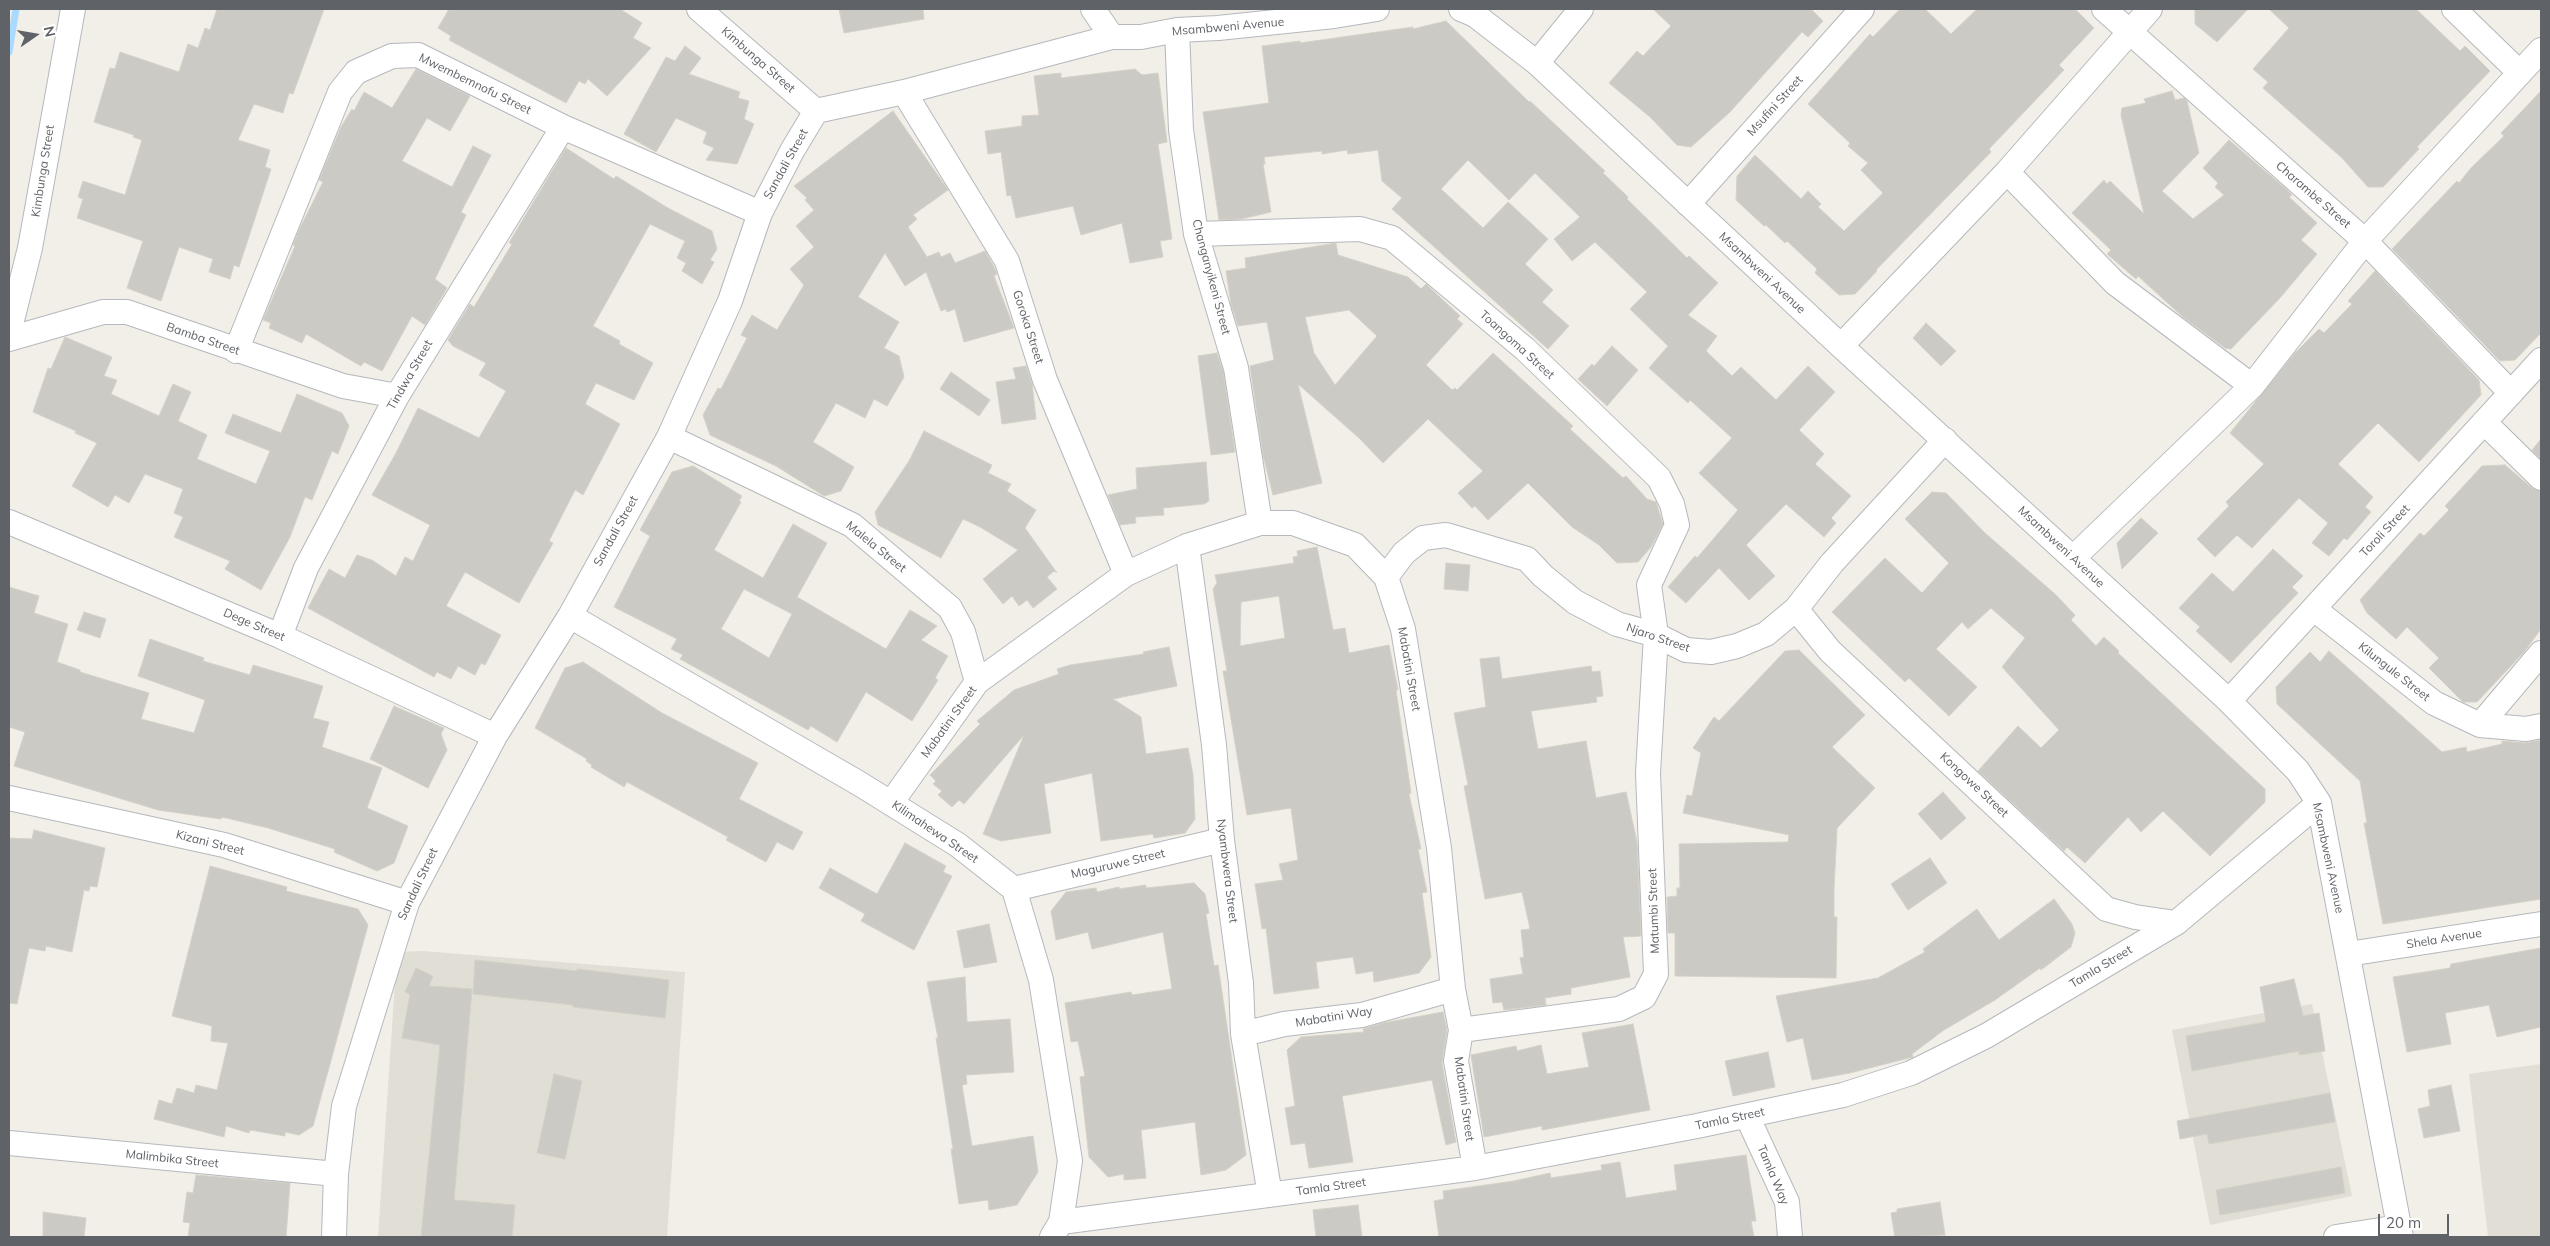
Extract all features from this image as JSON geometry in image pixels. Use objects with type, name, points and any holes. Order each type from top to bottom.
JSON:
[{"type":"street","name":"Kimbunga Street","points":[[9,332],[30,248],[73,9]]},
{"type":"street","name":"Kimbunga Street","points":[[699,9],[816,111]]},
{"type":"street","points":[[816,111],[904,92],[1112,37],[1093,9]]},
{"type":"street","name":"Msambweni Avenue","points":[[1112,37],[1141,37],[1177,30],[1218,28],[1334,16],[1377,9]]},
{"type":"street","name":"Msambweni Avenue","points":[[1461,9],[1474,16],[1537,63],[1841,346],[2229,701],[2298,771],[2319,803],[2400,1232]]},
{"type":"street","points":[[1537,63],[1581,9]]},
{"type":"street","name":"Msufini Street","points":[[1688,204],[1862,9]]},
{"type":"street","name":"Charambe Street","points":[[2104,9],[2365,241],[2512,393]]},
{"type":"street","points":[[1841,346],[2007,172],[2128,31],[2150,9]]},
{"type":"street","points":[[2454,9],[2520,73]]},
{"type":"street","name":"Changanyikeni Street","points":[[1177,30],[1181,130],[1196,234],[1236,368],[1260,522]]},
{"type":"street","points":[[2073,558],[2252,386],[2365,241],[2541,50]]},
{"type":"street","name":"Mwembemnofu Street","points":[[236,350],[340,92],[356,72],[392,56],[418,55],[563,127],[760,213]]},
{"type":"street","name":"Goroka Street","points":[[904,92],[1007,261],[1045,380],[1126,574]]},
{"type":"street","name":"Sandali Street","points":[[334,1237],[336,1174],[344,1106],[407,903],[495,736],[570,616],[669,437],[730,301],[760,213],[792,151],[816,111]]},
{"type":"street","name":"Tindwa Street","points":[[280,636],[306,568],[397,396],[563,127]]},
{"type":"street","points":[[2007,172],[2115,283],[2252,386]]},
{"type":"street","name":"Toangoma Street","points":[[1196,234],[1360,229],[1392,238],[1525,349],[1659,478],[1672,504],[1677,526],[1649,585],[1656,635]]},
{"type":"street","name":"Bamba Street","points":[[9,339],[103,312],[126,312],[343,386],[397,396]]},
{"type":"street","name":"Toroli Street","points":[[2229,701],[2541,360]]},
{"type":"street","points":[[2484,422],[2541,478]]},
{"type":"street","name":"Malela Street","points":[[669,437],[852,525],[950,608],[963,632],[977,682]]},
{"type":"street","name":"Njaro Street","points":[[1386,577],[1404,553],[1423,538],[1446,535],[1528,559],[1543,576],[1575,602],[1617,624],[1656,635],[1686,650],[1711,652],[1736,646],[1766,634],[1796,609],[1832,563],[1945,440]]},
{"type":"street","name":"Dege Street","points":[[9,522],[280,636],[495,736]]},
{"type":"street","name":"Mabatini Street","points":[[891,803],[977,682],[1126,574],[1187,546],[1260,522],[1293,523],[1355,545],[1386,577],[1403,629],[1437,838],[1453,989],[1460,1030],[1456,1060],[1475,1168]]},
{"type":"street","name":"Nyambwera Street","points":[[1187,546],[1214,745],[1222,840],[1241,983],[1243,1034],[1270,1195]]},
{"type":"street","name":"Kongowe Street","points":[[1796,609],[1830,651],[2106,908],[2136,917],[2176,923]]},
{"type":"street","name":"Kilungule Street","points":[[2314,609],[2434,703],[2480,725],[2526,729],[2541,726]]},
{"type":"street","name":"Kilimahewa Street","points":[[570,616],[891,803],[958,845],[1014,888]]},
{"type":"street","name":"Matumbi Street","points":[[1460,1030],[1619,1009],[1644,997],[1656,974],[1648,773],[1656,635]]},
{"type":"street","points":[[2480,725],[2541,653]]},
{"type":"street","name":"Kizani Street","points":[[9,798],[224,845],[407,903]]},
{"type":"street","name":"Tamla Street","points":[[1056,1230],[1270,1195],[1475,1168],[1747,1116],[1843,1095],[1911,1073],[1986,1036],[2176,923],[2319,803]]},
{"type":"street","name":"Maguruwe Street","points":[[1014,888],[1222,840]]},
{"type":"street","points":[[1014,888],[1041,980],[1070,1161],[1056,1230]]},
{"type":"street","name":"Shela Avenue","points":[[2348,954],[2541,924]]},
{"type":"street","name":"Mabatini Way","points":[[1243,1034],[1284,1024],[1362,1015],[1453,989]]},
{"type":"street","name":"Tamla Way","points":[[1747,1116],[1787,1202],[1790,1237]]},
{"type":"street","name":"Malimbika Street","points":[[9,1143],[336,1174]]},
{"type":"street","points":[[2336,1237],[2400,1232]]},
{"type":"shaded area","points":[[423,951],[685,972],[667,1237],[378,1237],[397,952]]},
{"type":"shaded area","points":[[2312,1004],[2352,1196],[2210,1225],[2172,1030]]},
{"type":"shaded area","points":[[2541,1064],[2541,1237],[2488,1237],[2469,1074]]},
{"type":"building","points":[[217,9],[324,9],[293,94],[289,93],[283,113],[254,104],[238,140],[270,150],[265,167],[271,169],[239,267],[234,265],[230,279],[209,272],[213,259],[179,247],[161,301],[127,288],[143,241],[77,218],[83,199],[78,197],[83,181],[125,195],[142,140],[133,137],[134,135],[94,122],[110,68],[115,69],[120,52],[179,72],[188,44],[198,48],[205,28],[210,30]]},
{"type":"building","points":[[449,9],[620,9],[642,23],[633,38],[651,48],[607,96],[588,79],[585,84],[579,81],[566,103],[449,40],[451,36],[438,28]]},
{"type":"building","points":[[839,9],[923,9],[924,19],[844,33]]},
{"type":"building","points":[[1653,9],[1811,9],[1823,21],[1808,37],[1802,32],[1730,112],[1691,147],[1677,145],[1650,117],[1609,83],[1637,51],[1643,56],[1671,26]]},
{"type":"building","points":[[1900,9],[1925,9],[1951,34],[1977,9],[2075,9],[2094,28],[2059,65],[2064,70],[1989,149],[1991,152],[1855,294],[1839,295],[1815,273],[1817,269],[1787,241],[1785,243],[1736,200],[1737,176],[1755,155],[1801,199],[1808,191],[1821,204],[1818,207],[1844,231],[1883,193],[1861,170],[1868,163],[1848,146],[1850,143],[1808,104],[1870,34],[1873,37]]},
{"type":"building","points":[[2195,9],[2248,9],[2217,42],[2195,24]]},
{"type":"building","points":[[2269,9],[2416,9],[2460,51],[2465,46],[2490,71],[2417,147],[2419,149],[2383,187],[2368,187],[2342,158],[2263,88],[2268,82],[2253,69],[2289,28]]},
{"type":"building","points":[[1446,21],[1529,102],[1605,171],[1603,173],[1628,197],[1627,199],[1687,258],[1689,256],[1718,283],[1688,315],[1717,336],[1706,351],[1732,376],[1741,367],[1776,400],[1808,366],[1835,392],[1799,430],[1824,454],[1815,464],[1851,496],[1831,518],[1836,523],[1824,537],[1786,504],[1746,545],[1775,576],[1749,600],[1719,568],[1686,603],[1668,587],[1695,556],[1697,558],[1738,510],[1699,473],[1732,438],[1690,400],[1688,403],[1649,368],[1668,346],[1630,309],[1647,292],[1595,242],[1572,261],[1554,239],[1580,217],[1535,173],[1509,200],[1468,160],[1441,189],[1483,228],[1508,202],[1548,239],[1525,264],[1553,290],[1542,302],[1569,326],[1548,349],[1392,209],[1402,198],[1382,181],[1378,150],[1348,154],[1347,150],[1322,154],[1322,151],[1264,157],[1265,164],[1263,164],[1271,212],[1241,219],[1219,220],[1203,112],[1269,103],[1262,46],[1300,41],[1300,43],[1413,27],[1413,29]]},
{"type":"building","points":[[685,46],[701,58],[689,74],[740,92],[738,98],[749,101],[744,119],[754,124],[737,164],[706,160],[714,148],[703,143],[707,132],[676,118],[656,152],[624,134],[666,57],[675,61]]},
{"type":"building","points":[[416,69],[470,96],[450,131],[427,118],[402,161],[452,187],[473,146],[491,155],[461,212],[466,215],[435,279],[447,288],[425,325],[412,316],[382,371],[364,362],[361,366],[306,334],[302,343],[269,328],[271,323],[263,320],[295,246],[293,245],[299,230],[323,182],[319,180],[341,127],[352,109],[354,111],[364,92],[392,108]]},
{"type":"building","points":[[1135,69],[1142,75],[1158,73],[1167,142],[1158,144],[1172,239],[1160,241],[1163,257],[1130,263],[1122,223],[1081,235],[1073,206],[1016,218],[1011,195],[1007,196],[1001,152],[988,154],[985,131],[1022,126],[1022,116],[1039,115],[1034,76],[1061,73],[1061,78]]},
{"type":"building","points":[[2172,91],[2175,100],[2184,98],[2187,101],[2199,153],[2162,191],[2193,219],[2224,195],[2215,187],[2218,183],[2203,168],[2229,140],[2286,189],[2292,195],[2289,197],[2317,223],[2301,240],[2317,254],[2280,298],[2231,349],[2225,348],[2183,317],[2138,276],[2136,279],[2107,254],[2111,250],[2072,213],[2104,180],[2107,184],[2110,181],[2144,214],[2121,115],[2122,108],[2146,103],[2144,99]]},
{"type":"building","points":[[2541,91],[2541,333],[2515,360],[2500,361],[2392,249],[2457,181],[2459,183],[2471,168],[2504,136],[2501,133]]},
{"type":"building","points":[[893,111],[948,190],[913,215],[917,219],[908,227],[927,257],[939,252],[941,257],[950,253],[955,263],[985,251],[997,274],[994,276],[1014,328],[964,342],[955,309],[947,312],[946,309],[941,311],[926,272],[905,286],[885,253],[858,297],[899,322],[884,348],[899,356],[904,377],[887,406],[874,399],[865,418],[836,403],[813,442],[854,467],[841,491],[824,496],[776,466],[710,435],[703,415],[718,388],[721,389],[747,338],[741,335],[752,315],[777,330],[804,285],[790,269],[814,247],[796,226],[814,210],[805,200],[807,198],[794,186]]},
{"type":"building","points":[[566,148],[614,179],[616,176],[668,208],[712,231],[717,249],[710,260],[714,262],[702,284],[682,271],[686,263],[677,258],[685,241],[650,224],[593,326],[620,341],[619,344],[653,363],[634,400],[596,383],[585,404],[620,424],[583,495],[575,490],[549,541],[553,543],[519,603],[465,572],[446,606],[501,635],[485,665],[481,663],[475,675],[458,666],[451,679],[437,672],[434,677],[308,608],[329,569],[345,578],[357,555],[372,560],[396,576],[405,557],[413,561],[430,525],[372,495],[396,453],[418,408],[479,438],[506,391],[479,375],[486,363],[453,346],[448,340],[470,304],[474,307],[512,244],[509,243]]},
{"type":"building","points":[[1336,243],[1338,255],[1408,277],[1421,289],[1426,284],[1460,316],[1457,319],[1463,324],[1426,365],[1452,390],[1455,388],[1457,390],[1493,353],[1573,426],[1570,429],[1623,478],[1626,476],[1647,499],[1656,502],[1663,524],[1651,547],[1638,562],[1617,563],[1599,545],[1572,527],[1528,483],[1488,520],[1475,506],[1472,508],[1458,493],[1483,471],[1428,419],[1383,463],[1359,438],[1298,384],[1322,483],[1273,495],[1263,455],[1250,366],[1274,360],[1267,322],[1238,326],[1231,304],[1226,271],[1246,268],[1245,258]],"holes":[[[1349,310],[1377,336],[1335,385],[1314,353],[1305,317]]]},
{"type":"building","points":[[2375,271],[2479,380],[2481,395],[2419,462],[2378,423],[2338,464],[2373,497],[2365,507],[2371,512],[2347,540],[2344,538],[2329,556],[2312,543],[2328,523],[2299,498],[2252,548],[2237,535],[2215,557],[2197,539],[2229,506],[2226,502],[2264,464],[2230,433],[2295,353],[2319,329],[2324,333],[2352,304],[2348,301]]},
{"type":"building","points":[[1926,323],[1956,351],[1941,366],[1913,338]]},
{"type":"building","points":[[65,337],[112,357],[104,376],[117,380],[111,394],[159,416],[173,384],[191,392],[178,421],[207,435],[197,459],[256,484],[270,451],[225,433],[233,414],[281,433],[297,394],[342,413],[349,426],[338,454],[332,451],[312,500],[305,497],[290,537],[261,590],[225,569],[230,561],[174,537],[183,517],[174,513],[183,489],[145,474],[129,503],[115,495],[108,507],[72,486],[97,443],[75,433],[76,431],[33,412],[48,368],[51,369]]},
{"type":"building","points":[[1612,346],[1638,370],[1607,406],[1578,379],[1592,364],[1594,366]]},
{"type":"building","points":[[1217,353],[1223,371],[1235,452],[1211,455],[1198,356]]},
{"type":"building","points":[[1026,366],[1032,383],[1036,419],[1002,424],[996,382],[1016,379],[1013,368]]},
{"type":"building","points":[[951,372],[990,400],[979,416],[940,389]]},
{"type":"building","points":[[924,431],[992,465],[988,473],[1011,484],[1007,491],[1036,510],[1025,528],[1057,573],[1054,571],[1047,577],[1057,589],[1033,608],[1027,600],[1019,606],[1012,596],[1003,604],[983,579],[1018,550],[980,527],[963,519],[941,558],[878,525],[875,512],[909,461]]},
{"type":"building","points":[[2541,439],[2541,459],[2532,450]]},
{"type":"building","points":[[1206,462],[1209,501],[1204,504],[1163,508],[1164,515],[1135,517],[1136,523],[1120,525],[1108,495],[1137,489],[1136,468]]},
{"type":"building","points":[[2505,465],[2532,488],[2541,491],[2541,629],[2524,652],[2477,702],[2463,702],[2429,668],[2439,658],[2407,627],[2396,639],[2367,613],[2360,600],[2420,533],[2424,536],[2449,510],[2445,506],[2482,466]]},
{"type":"building","points":[[693,466],[742,496],[739,501],[741,502],[714,550],[763,578],[793,524],[827,543],[797,597],[886,649],[910,610],[937,626],[921,640],[948,656],[935,678],[938,680],[912,721],[866,692],[837,742],[811,726],[808,730],[680,659],[683,655],[671,649],[677,639],[614,607],[650,536],[640,530],[672,472]],"holes":[[[744,589],[792,614],[769,658],[721,629]]]},
{"type":"building","points":[[1932,492],[1946,493],[1985,533],[2055,594],[2075,615],[2071,620],[2096,646],[2104,637],[2119,651],[2118,653],[2265,789],[2265,802],[2210,856],[2163,811],[2141,832],[2128,817],[2085,863],[2067,847],[2064,851],[1978,771],[2018,726],[2041,748],[2059,730],[2002,667],[2025,638],[1991,608],[1968,629],[1962,622],[1936,649],[1977,687],[1949,716],[1909,678],[1905,682],[1832,612],[1885,558],[1922,593],[1949,563],[1905,519]]},
{"type":"building","points":[[2141,518],[2158,533],[2122,569],[2117,543]]},
{"type":"building","points":[[1317,547],[1333,630],[1345,628],[1349,653],[1389,645],[1398,690],[1396,690],[1411,793],[1409,794],[1421,849],[1418,849],[1427,892],[1422,893],[1431,957],[1419,973],[1374,982],[1373,971],[1356,974],[1353,957],[1316,962],[1319,988],[1274,994],[1266,928],[1262,929],[1255,884],[1283,880],[1279,864],[1298,860],[1291,808],[1247,815],[1223,671],[1227,671],[1213,589],[1217,583],[1215,575],[1294,563],[1293,557],[1298,556],[1297,551]],"holes":[[[1279,596],[1285,638],[1240,646],[1241,602]]]},
{"type":"building","points":[[2273,549],[2303,576],[2292,587],[2298,593],[2231,663],[2196,631],[2200,627],[2179,608],[2212,573],[2233,592]]},
{"type":"building","points":[[1446,563],[1470,565],[1468,591],[1444,589]]},
{"type":"building","points":[[9,587],[39,596],[34,613],[68,624],[57,662],[80,670],[80,672],[149,693],[141,719],[194,733],[205,700],[138,676],[150,639],[204,658],[203,661],[250,675],[253,665],[323,686],[313,718],[329,722],[322,747],[382,768],[367,808],[408,826],[394,863],[377,871],[334,852],[335,849],[268,828],[222,817],[221,819],[158,810],[14,766],[25,732],[9,727]]},
{"type":"building","points":[[84,612],[106,619],[100,638],[77,630]]},
{"type":"building","points":[[1169,647],[1177,686],[1113,699],[1141,717],[1146,754],[1188,748],[1193,775],[1195,819],[1185,833],[1154,838],[1153,834],[1101,841],[1092,773],[1044,784],[1051,833],[1001,841],[983,834],[1024,735],[964,804],[959,800],[952,807],[938,795],[942,791],[933,784],[936,781],[930,775],[980,724],[977,721],[1014,690],[1059,674],[1057,669],[1070,665],[1144,654],[1143,652]]},
{"type":"building","points":[[1799,650],[1865,715],[1832,747],[1875,788],[1837,828],[1834,889],[1834,917],[1837,917],[1836,978],[1675,976],[1675,933],[1668,933],[1667,897],[1677,896],[1677,888],[1680,888],[1679,844],[1788,842],[1789,835],[1683,813],[1687,795],[1692,796],[1701,753],[1693,748],[1714,717],[1719,721],[1785,651]]},
{"type":"building","points":[[2329,651],[2442,752],[2466,747],[2467,752],[2502,744],[2502,741],[2525,743],[2541,740],[2541,899],[2383,924],[2364,823],[2367,823],[2360,781],[2277,704],[2276,687],[2310,652],[2320,662]]},
{"type":"building","points":[[1499,657],[1502,679],[1591,666],[1592,672],[1600,671],[1603,696],[1596,697],[1597,702],[1531,711],[1538,749],[1586,741],[1596,798],[1626,792],[1637,842],[1641,936],[1623,937],[1630,977],[1571,988],[1571,994],[1545,998],[1546,1005],[1504,1010],[1502,1002],[1493,1003],[1490,979],[1523,974],[1520,958],[1524,957],[1521,930],[1530,929],[1522,892],[1485,899],[1464,786],[1468,785],[1454,713],[1486,707],[1480,659]]},
{"type":"building","points":[[583,662],[662,713],[758,763],[739,799],[803,832],[793,850],[777,842],[766,862],[726,840],[728,837],[627,782],[624,787],[591,767],[592,765],[586,761],[587,759],[535,728],[565,668]]},
{"type":"building","points":[[394,706],[444,728],[441,734],[447,750],[428,788],[370,759]]},
{"type":"building","points":[[1943,792],[1966,818],[1941,840],[1918,814]]},
{"type":"building","points":[[34,830],[105,848],[97,887],[90,886],[89,891],[84,890],[72,952],[46,946],[45,951],[29,948],[17,1004],[9,1003],[9,838],[32,839]]},
{"type":"building","points":[[905,843],[946,866],[943,872],[952,876],[914,950],[861,921],[865,914],[819,888],[830,868],[877,894]]},
{"type":"building","points":[[1930,858],[1947,883],[1908,910],[1891,884]]},
{"type":"building","points":[[210,866],[287,887],[286,891],[358,909],[368,925],[313,1126],[299,1135],[285,1132],[285,1136],[250,1130],[249,1133],[226,1126],[224,1137],[154,1119],[159,1100],[172,1104],[177,1088],[194,1093],[196,1085],[217,1090],[228,1043],[211,1041],[212,1026],[172,1016]]},
{"type":"building","points":[[1194,883],[1205,894],[1209,913],[1206,914],[1214,966],[1218,965],[1246,1155],[1226,1170],[1201,1175],[1195,1122],[1141,1130],[1146,1178],[1124,1180],[1124,1174],[1108,1177],[1089,1157],[1080,1077],[1085,1076],[1078,1041],[1071,1042],[1065,1003],[1131,992],[1132,995],[1172,989],[1163,932],[1092,949],[1088,932],[1056,940],[1051,911],[1066,892],[1096,888],[1097,892],[1119,887],[1119,889],[1146,885],[1146,888]]},
{"type":"building","points":[[2054,899],[2072,924],[2075,933],[2071,947],[2041,970],[2040,968],[1995,1000],[1944,1030],[1912,1054],[1913,1057],[1850,1073],[1812,1080],[1803,1038],[1787,1042],[1776,996],[1878,978],[1925,952],[1923,949],[1977,909],[1999,940]]},
{"type":"building","points":[[989,924],[997,962],[964,968],[957,931]]},
{"type":"building","points":[[2541,948],[2541,1027],[2497,1037],[2489,1005],[2445,1013],[2451,1044],[2407,1052],[2393,977],[2450,968],[2451,964]]},
{"type":"building","points":[[475,960],[577,971],[577,969],[669,980],[665,1018],[473,994]]},
{"type":"building","points":[[416,968],[433,976],[429,986],[472,989],[454,1200],[515,1205],[512,1237],[421,1237],[440,1045],[402,1038],[410,994],[405,992]]},
{"type":"building","points":[[965,977],[967,1022],[1010,1019],[1014,1072],[966,1075],[967,1084],[962,1085],[972,1146],[1033,1136],[1038,1172],[1017,1205],[989,1210],[988,1200],[959,1204],[951,1149],[953,1149],[936,1038],[938,1038],[927,982]]},
{"type":"building","points":[[2294,979],[2303,1016],[2319,1013],[2325,1051],[2299,1055],[2299,1051],[2192,1071],[2186,1036],[2266,1022],[2260,987]]},
{"type":"building","points":[[1443,1012],[1447,1030],[1442,1063],[1456,1142],[1446,1145],[1432,1080],[1342,1096],[1353,1162],[1309,1168],[1305,1143],[1291,1145],[1285,1108],[1295,1106],[1287,1050],[1301,1037],[1364,1032],[1363,1029],[1383,1023]]},
{"type":"building","points":[[1633,1024],[1650,1110],[1542,1130],[1542,1126],[1484,1137],[1471,1055],[1516,1046],[1517,1051],[1541,1045],[1547,1074],[1589,1067],[1582,1033]]},
{"type":"building","points":[[1768,1052],[1775,1087],[1733,1096],[1725,1061]]},
{"type":"building","points":[[554,1074],[582,1081],[565,1159],[537,1153]]},
{"type":"building","points":[[2451,1085],[2460,1131],[2424,1138],[2418,1109],[2430,1106],[2428,1090]]},
{"type":"building","points":[[2330,1093],[2335,1122],[2209,1144],[2207,1134],[2180,1139],[2177,1121]]},
{"type":"building","points":[[1746,1155],[1756,1221],[1751,1221],[1754,1237],[1439,1237],[1434,1201],[1444,1199],[1443,1191],[1514,1181],[1550,1173],[1551,1178],[1602,1170],[1601,1165],[1620,1162],[1626,1198],[1677,1190],[1674,1165]]},
{"type":"building","points":[[2341,1167],[2345,1193],[2220,1215],[2216,1190]]},
{"type":"building","points":[[196,1175],[290,1183],[286,1237],[188,1237],[190,1223],[183,1222],[187,1192],[193,1193]]},
{"type":"building","points":[[1940,1202],[1945,1235],[1895,1237],[1891,1213],[1897,1212],[1897,1209]]},
{"type":"building","points":[[1358,1205],[1362,1237],[1316,1237],[1313,1210]]},
{"type":"building","points":[[43,1212],[86,1218],[84,1237],[43,1237]]},
{"type":"waterway","points":[[9,52],[16,9]]}]
